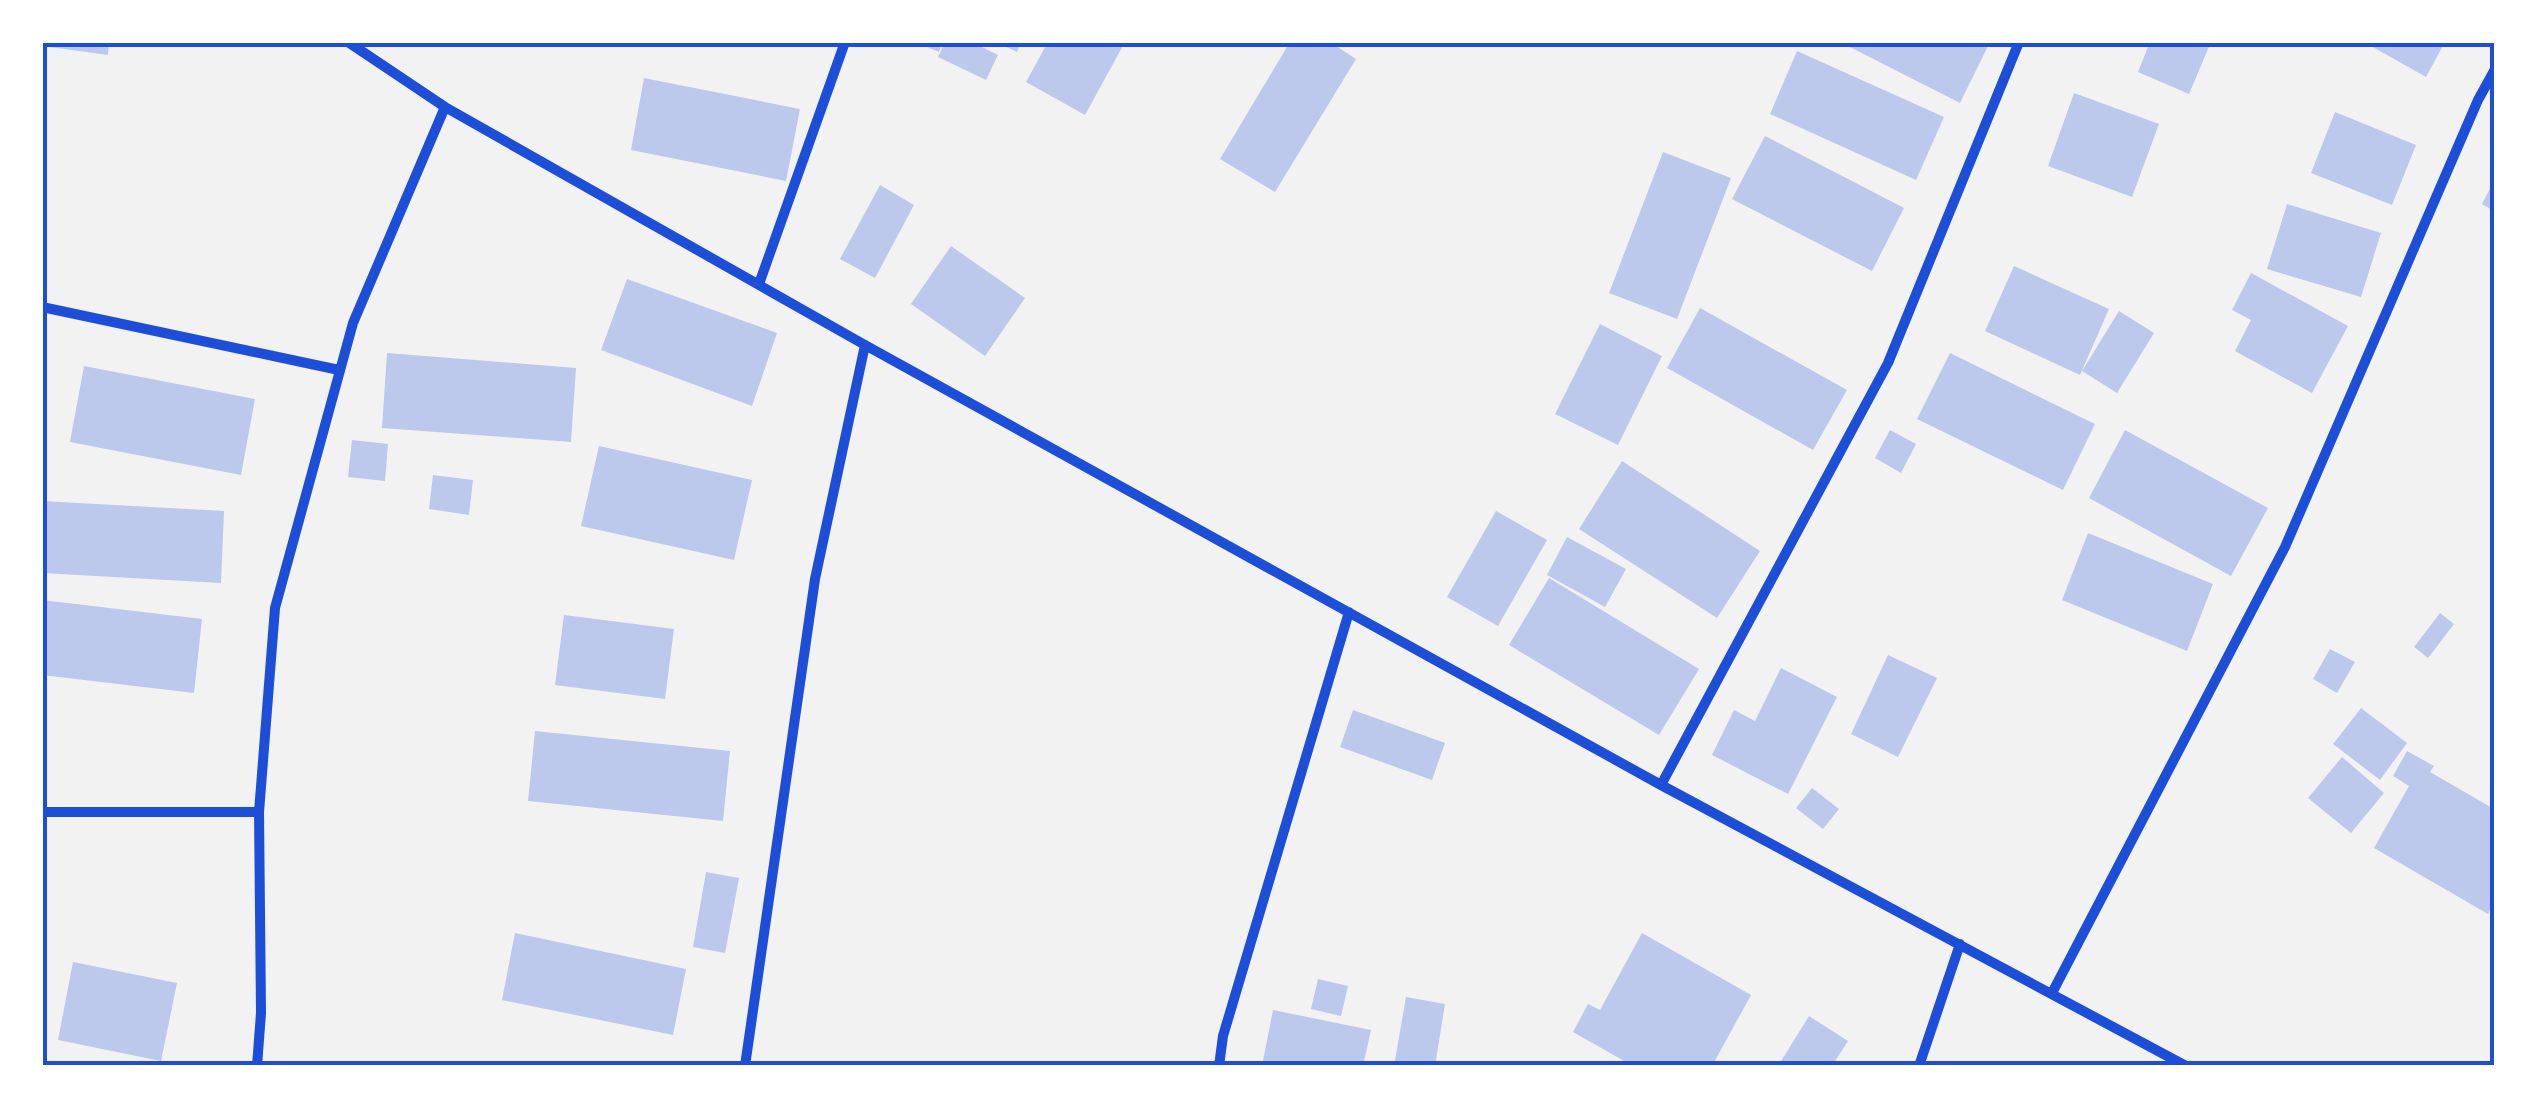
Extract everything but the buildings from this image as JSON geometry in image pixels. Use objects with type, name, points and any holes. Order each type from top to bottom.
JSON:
[{"type":"street","points":[[348,42],[445,107],[865,345],[1662,784],[2186,1066]]},
{"type":"street","points":[[759,284],[845,42]]},
{"type":"street","points":[[1662,784],[1888,364],[2019,42]]},
{"type":"street","points":[[2052,994],[2285,547],[2494,71]]},
{"type":"street","points":[[257,1066],[262,1012],[260,812],[275,608],[353,323],[445,107]]},
{"type":"street","points":[[42,307],[339,370]]},
{"type":"street","points":[[745,1066],[815,579],[865,345]]},
{"type":"street","points":[[1218,1066],[1223,1036],[1349,612]]},
{"type":"street","points":[[42,812],[260,812]]},
{"type":"street","points":[[1918,1066],[1960,944]]}]
